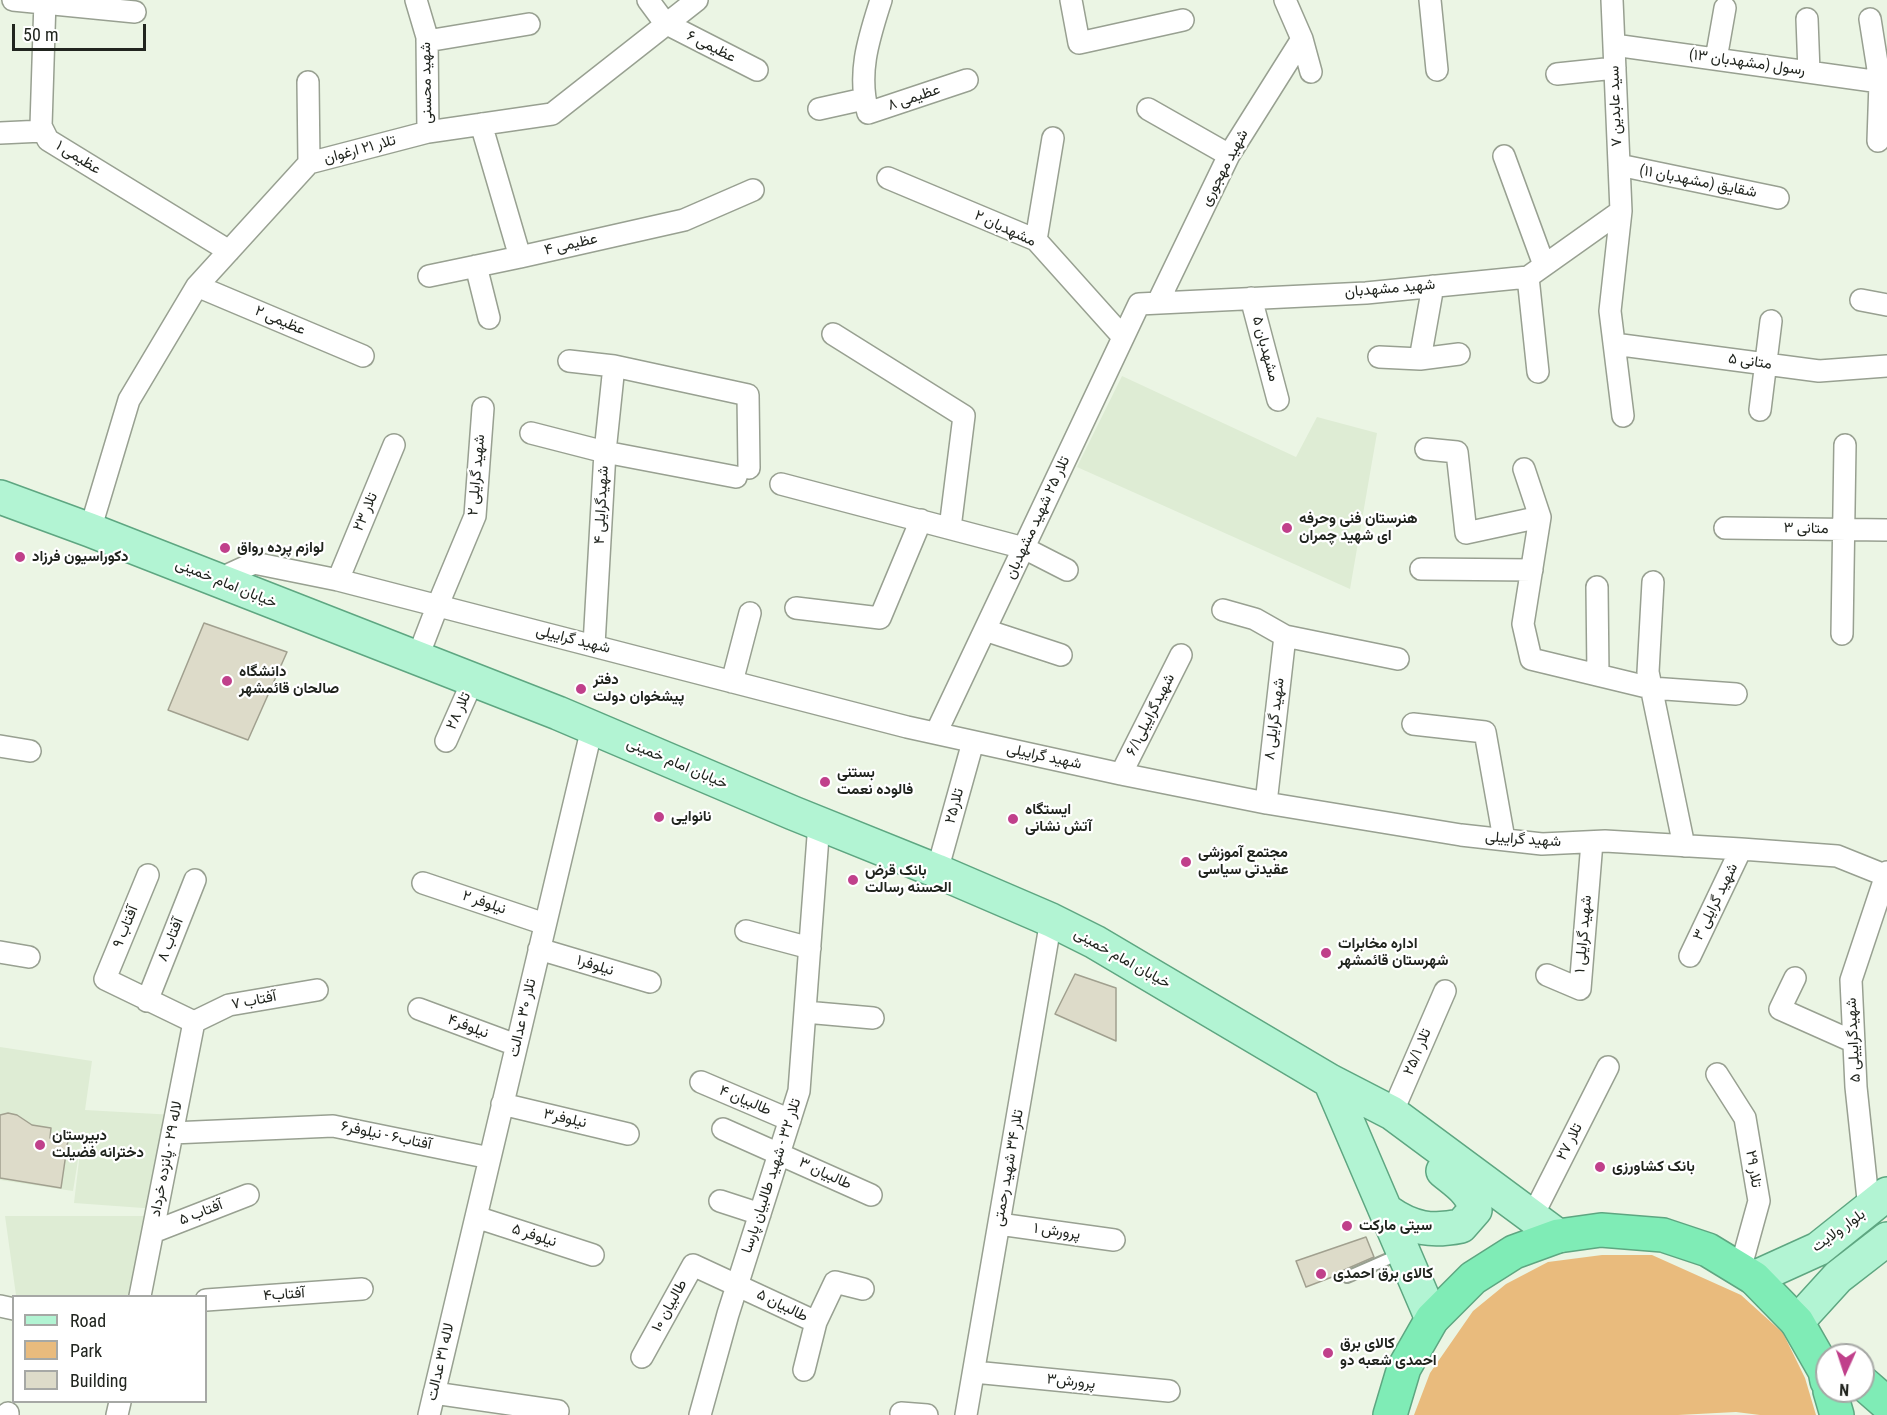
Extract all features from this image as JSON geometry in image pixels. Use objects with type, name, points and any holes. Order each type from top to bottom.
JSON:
[{"type":"highway","points":[[1390,1415],[1404,1368],[1432,1319],[1473,1278],[1514,1252],[1545,1227],[1663,1234],[1708,1250],[1747,1274],[1817,1343]]},
{"type":"highway","points":[[1800,1327],[1815,1354]]},
{"type":"highway","points":[[1875,1394],[1887,1404]]},
{"type":"main road","name":"خیابان امام خمینی","points":[[0,497],[473,680],[938,871],[1051,920],[1095,942],[1330,1081],[1394,1115],[1545,1227]]},
{"type":"main road","points":[[1330,1081],[1432,1319]]},
{"type":"main road","points":[[1388,1212],[1404,1223],[1428,1229],[1448,1229],[1461,1226],[1475,1210],[1471,1197],[1412,1145],[1403,1134],[1394,1115]]},
{"type":"main road","name":"بلوار ولایت","points":[[1747,1274],[1818,1249],[1878,1202]]},
{"type":"main road","points":[[1800,1327],[1838,1277],[1887,1239]]},
{"type":"street","points":[[13,0],[45,1],[135,12]]},
{"type":"street","name":"شهید محسنی","points":[[416,0],[427,41],[428,132]]},
{"type":"street","points":[[648,0],[665,23]]},
{"type":"street","name":"تلار ۲۱ ارغوان","points":[[90,530],[129,400],[197,286],[309,163],[428,132],[552,114],[697,0]]},
{"type":"street","name":"عظیمی ۸","points":[[881,0],[864,55],[866,113],[967,80]]},
{"type":"street","points":[[1071,0],[1079,43],[1183,20]]},
{"type":"street","points":[[1285,0],[1302,39],[1311,72]]},
{"type":"street","points":[[1430,0],[1437,70]]},
{"type":"street","name":"سید عابدین ۷","points":[[1612,0],[1621,211],[1610,311],[1623,416]]},
{"type":"street","name":"عظیمی ۱","points":[[45,1],[40,126],[48,140],[229,251]]},
{"type":"street","points":[[1716,59],[1725,8]]},
{"type":"street","points":[[1807,19],[1809,72]]},
{"type":"street","points":[[1870,19],[1880,82],[1878,141]]},
{"type":"street","name":"عظیمی ۶","points":[[665,23],[757,70]]},
{"type":"street","points":[[427,41],[529,24]]},
{"type":"street","name":"شهید مهجوری","points":[[1149,303],[1229,154],[1302,39]]},
{"type":"street","name":"رسول (مشهدبان ۱۳)","points":[[1614,45],[1880,82]]},
{"type":"street","points":[[1557,74],[1615,68]]},
{"type":"street","points":[[308,82],[309,163]]},
{"type":"street","points":[[819,109],[866,113]]},
{"type":"street","points":[[1148,109],[1229,154]]},
{"type":"street","points":[[481,124],[520,257]]},
{"type":"street","points":[[0,133],[43,131]]},
{"type":"street","points":[[1036,240],[1053,138]]},
{"type":"street","points":[[1504,156],[1536,271],[1538,372]]},
{"type":"street","name":"شقایق (مشهدبان ۱۱)","points":[[1619,165],[1778,198]]},
{"type":"street","name":"مشهدبان ۲","points":[[888,178],[1036,240],[1123,338]]},
{"type":"street","name":"عظیمی ۴","points":[[429,276],[684,220],[753,190]]},
{"type":"street","name":"شهید مشهدبان","points":[[1149,303],[1366,292],[1433,286],[1536,271],[1621,211]]},
{"type":"street","points":[[476,266],[489,318]]},
{"type":"street","name":"عظیمی ۲","points":[[197,286],[363,356]]},
{"type":"street","points":[[1420,359],[1433,286]]},
{"type":"street","name":"مشهدبان ۵","points":[[1251,298],[1278,400]]},
{"type":"street","points":[[1862,300],[1887,305]]},
{"type":"street","name":"تلار ۲۵ شهید مشهدبان","points":[[936,733],[1123,338],[1149,303]]},
{"type":"street","points":[[1760,410],[1771,321]]},
{"type":"street","points":[[833,334],[964,416],[950,528]]},
{"type":"street","name":"متانی ۵","points":[[1614,344],[1819,371],[1887,366]]},
{"type":"street","points":[[1379,357],[1420,359],[1459,354]]},
{"type":"street","points":[[531,434],[605,452],[742,473],[748,395],[614,366],[569,361]]},
{"type":"street","name":"شهیدگرایلی ۴","points":[[594,645],[605,452],[614,366]]},
{"type":"street","name":"شهید گرایلی ۲","points":[[417,659],[475,516],[483,408]]},
{"type":"street","name":"تلار ۲۳","points":[[338,580],[394,445]]},
{"type":"street","points":[[1842,634],[1845,445]]},
{"type":"street","points":[[1426,449],[1456,452],[1466,533],[1540,517]]},
{"type":"street","points":[[1524,469],[1540,517],[1523,624],[1531,658],[1651,688],[1736,694]]},
{"type":"street","points":[[782,484],[1023,548],[1068,570]]},
{"type":"street","points":[[796,608],[880,618],[921,520]]},
{"type":"street","name":"متانی ۳","points":[[1725,528],[1887,530]]},
{"type":"street","name":"شهید گراییلی","points":[[217,580],[254,563],[338,580],[973,742],[1266,802],[1461,835],[1542,843],[1592,842],[1684,846],[1837,856],[1887,874]]},
{"type":"street","points":[[1421,569],[1532,570]]},
{"type":"street","points":[[1653,582],[1648,672],[1684,846]]},
{"type":"street","points":[[1597,587],[1598,675]]},
{"type":"street","points":[[1223,610],[1255,619],[1285,636],[1398,659]]},
{"type":"street","points":[[732,682],[750,613]]},
{"type":"street","points":[[985,630],[1061,655]]},
{"type":"street","name":"شهید گرایلی ۸","points":[[1266,802],[1285,636]]},
{"type":"street","name":"شهیدگراییلی۶/۱","points":[[1121,774],[1181,655]]},
{"type":"street","name":"تلار ۲۸","points":[[446,741],[473,680]]},
{"type":"street","points":[[1413,724],[1485,732],[1504,839]]},
{"type":"street","name":"تلار ۳۰ عدالت","points":[[454,1309],[592,728]]},
{"type":"street","name":"تلار۲۵","points":[[938,871],[973,742]]},
{"type":"street","points":[[0,746],[30,751]]},
{"type":"street","name":"تلار ۳۲ - شهید طالبیان پارسا","points":[[700,1415],[737,1284],[799,1091],[819,824]]},
{"type":"street","name":"شهید گرایلی ۱","points":[[1546,975],[1580,989],[1592,842]]},
{"type":"street","name":"شهید گرایلی ۳","points":[[1690,956],[1742,849]]},
{"type":"street","name":"شهیدگراییلی ۵","points":[[1878,1202],[1856,1087],[1851,980],[1887,874]]},
{"type":"street","name":"آفتاب ۹","points":[[147,1000],[105,979],[148,875]]},
{"type":"street","name":"آفتاب ۸","points":[[147,1000],[195,880]]},
{"type":"street","name":"نیلوفر ۲","points":[[423,883],[545,924]]},
{"type":"street","name":"تلار ۳۴ شهید رحمتی","points":[[966,1415],[1051,920]]},
{"type":"street","points":[[746,932],[810,948]]},
{"type":"street","name":"نیلوفر۱","points":[[539,949],[650,982]]},
{"type":"street","points":[[0,952],[29,957]]},
{"type":"street","points":[[1795,978],[1780,1009],[1854,1042]]},
{"type":"street","name":"آفتاب ۷","points":[[194,1022],[229,1005],[317,990]]},
{"type":"street","name":"تلار ۲۵/۱","points":[[1394,1115],[1445,991]]},
{"type":"street","points":[[147,1000],[194,1022]]},
{"type":"street","name":"نیلوفر۴","points":[[419,1009],[516,1045]]},
{"type":"street","points":[[805,1012],[873,1018]]},
{"type":"street","name":"لاله ۲۹ - پانزده خرداد","points":[[140,1295],[194,1022]]},
{"type":"street","name":"تلار ۲۷","points":[[1545,1227],[1608,1067]]},
{"type":"street","name":"تلار ۲۹","points":[[1717,1074],[1745,1118],[1759,1201],[1747,1274]]},
{"type":"street","name":"طالبیان ۴","points":[[701,1082],[790,1120]]},
{"type":"street","name":"نیلوفر۳","points":[[502,1104],[627,1134]]},
{"type":"street","name":"آفتاب۶ - نیلوفر۶","points":[[172,1133],[333,1126],[490,1158]]},
{"type":"street","name":"طالبیان ۳","points":[[723,1129],[871,1196]]},
{"type":"street","name":"آفتاب ۵","points":[[153,1232],[248,1195]]},
{"type":"street","points":[[720,1201],[760,1214]]},
{"type":"street","name":"نیلوفر ۵","points":[[476,1217],[593,1255]]},
{"type":"street","name":"پرورش ۱","points":[[999,1224],[1114,1240]]},
{"type":"street","name":"طالبیان ۱۰","points":[[642,1357],[693,1265],[737,1284]]},
{"type":"street","points":[[816,1322],[835,1282],[863,1289]]},
{"type":"street","name":"طالبیان ۵","points":[[737,1284],[816,1322],[804,1370]]},
{"type":"street","name":"آفتاب۴","points":[[207,1300],[362,1289]]},
{"type":"street","name":"لاله ۳۱ عدالت","points":[[429,1415],[454,1309]]},
{"type":"street","name":"پرورش۳","points":[[974,1372],[1169,1391]]},
{"type":"street","points":[[434,1393],[558,1411]]},
{"type":"street","points":[[901,1413],[927,1415]]},
{"type":"lane","points":[[1347,1277],[1402,1253]]},
{"type":"shaded area","name":"هنرستان فنی وحرفه ای شهید چمران","points":[[1122,376],[1296,457],[1317,417],[1377,433],[1350,589],[1077,467]]},
{"type":"shaded area","points":[[0,1047],[92,1061],[85,1110],[175,1115],[157,1209],[74,1203],[82,1135],[73,1191],[0,1180]]},
{"type":"shaded area","points":[[5,1216],[160,1216],[145,1283],[130,1295],[16,1295]]},
{"type":"green space","points":[[1602,1255],[1652,1255],[1741,1295],[1783,1333],[1805,1378],[1816,1415],[1760,1415],[1736,1412],[1678,1415],[1414,1415],[1430,1373],[1473,1311],[1506,1284],[1548,1262]]},
{"type":"building","name":"دانشگاه صالحان قائمشهر","points":[[204,623],[287,652],[248,740],[168,710]]},
{"type":"building","points":[[1075,974],[1116,988],[1116,1041],[1055,1014]]},
{"type":"building","points":[[8,1113],[17,1115],[32,1125],[51,1128],[50,1138],[68,1140],[61,1188],[0,1178],[0,1115]]},
{"type":"building","name":"کالای برق احمدی","points":[[1366,1237],[1374,1257],[1340,1274],[1306,1287],[1296,1261]]},
{"type":"place","name":"هنرستان فنی وحرفه ای شهید چمران","points":[[1287,528]]},
{"type":"place","name":"لوازم پرده رواق","points":[[225,548]]},
{"type":"place","name":"دکوراسیون فرزاد","points":[[20,557]]},
{"type":"place","name":"دانشگاه صالحان قائمشهر","points":[[227,681]]},
{"type":"place","name":"دفتر پیشخوان دولت","points":[[581,689]]},
{"type":"place","name":"بستنی فالوده نعمت","points":[[825,782]]},
{"type":"place","name":"نانوایی","points":[[659,817]]},
{"type":"place","name":"ایستگاه آتش نشانی","points":[[1013,819]]},
{"type":"place","name":"مجتمع آموزشی عقیدتی سیاسی","points":[[1186,862]]},
{"type":"place","name":"بانک قرض الحسنه رسالت","points":[[853,880]]},
{"type":"place","name":"اداره مخابرات شهرستان قائمشهر","points":[[1326,953]]},
{"type":"place","name":"دبیرستان دخترانه فضیلت","points":[[40,1145]]},
{"type":"place","name":"بانک کشاورزی","points":[[1600,1167]]},
{"type":"place","name":"سیتی مارکت","points":[[1347,1226]]},
{"type":"place","name":"کالای برق احمدی","points":[[1321,1274]]},
{"type":"place","name":"کالای برق احمدی شعبه دو","points":[[1328,1353]]}]
